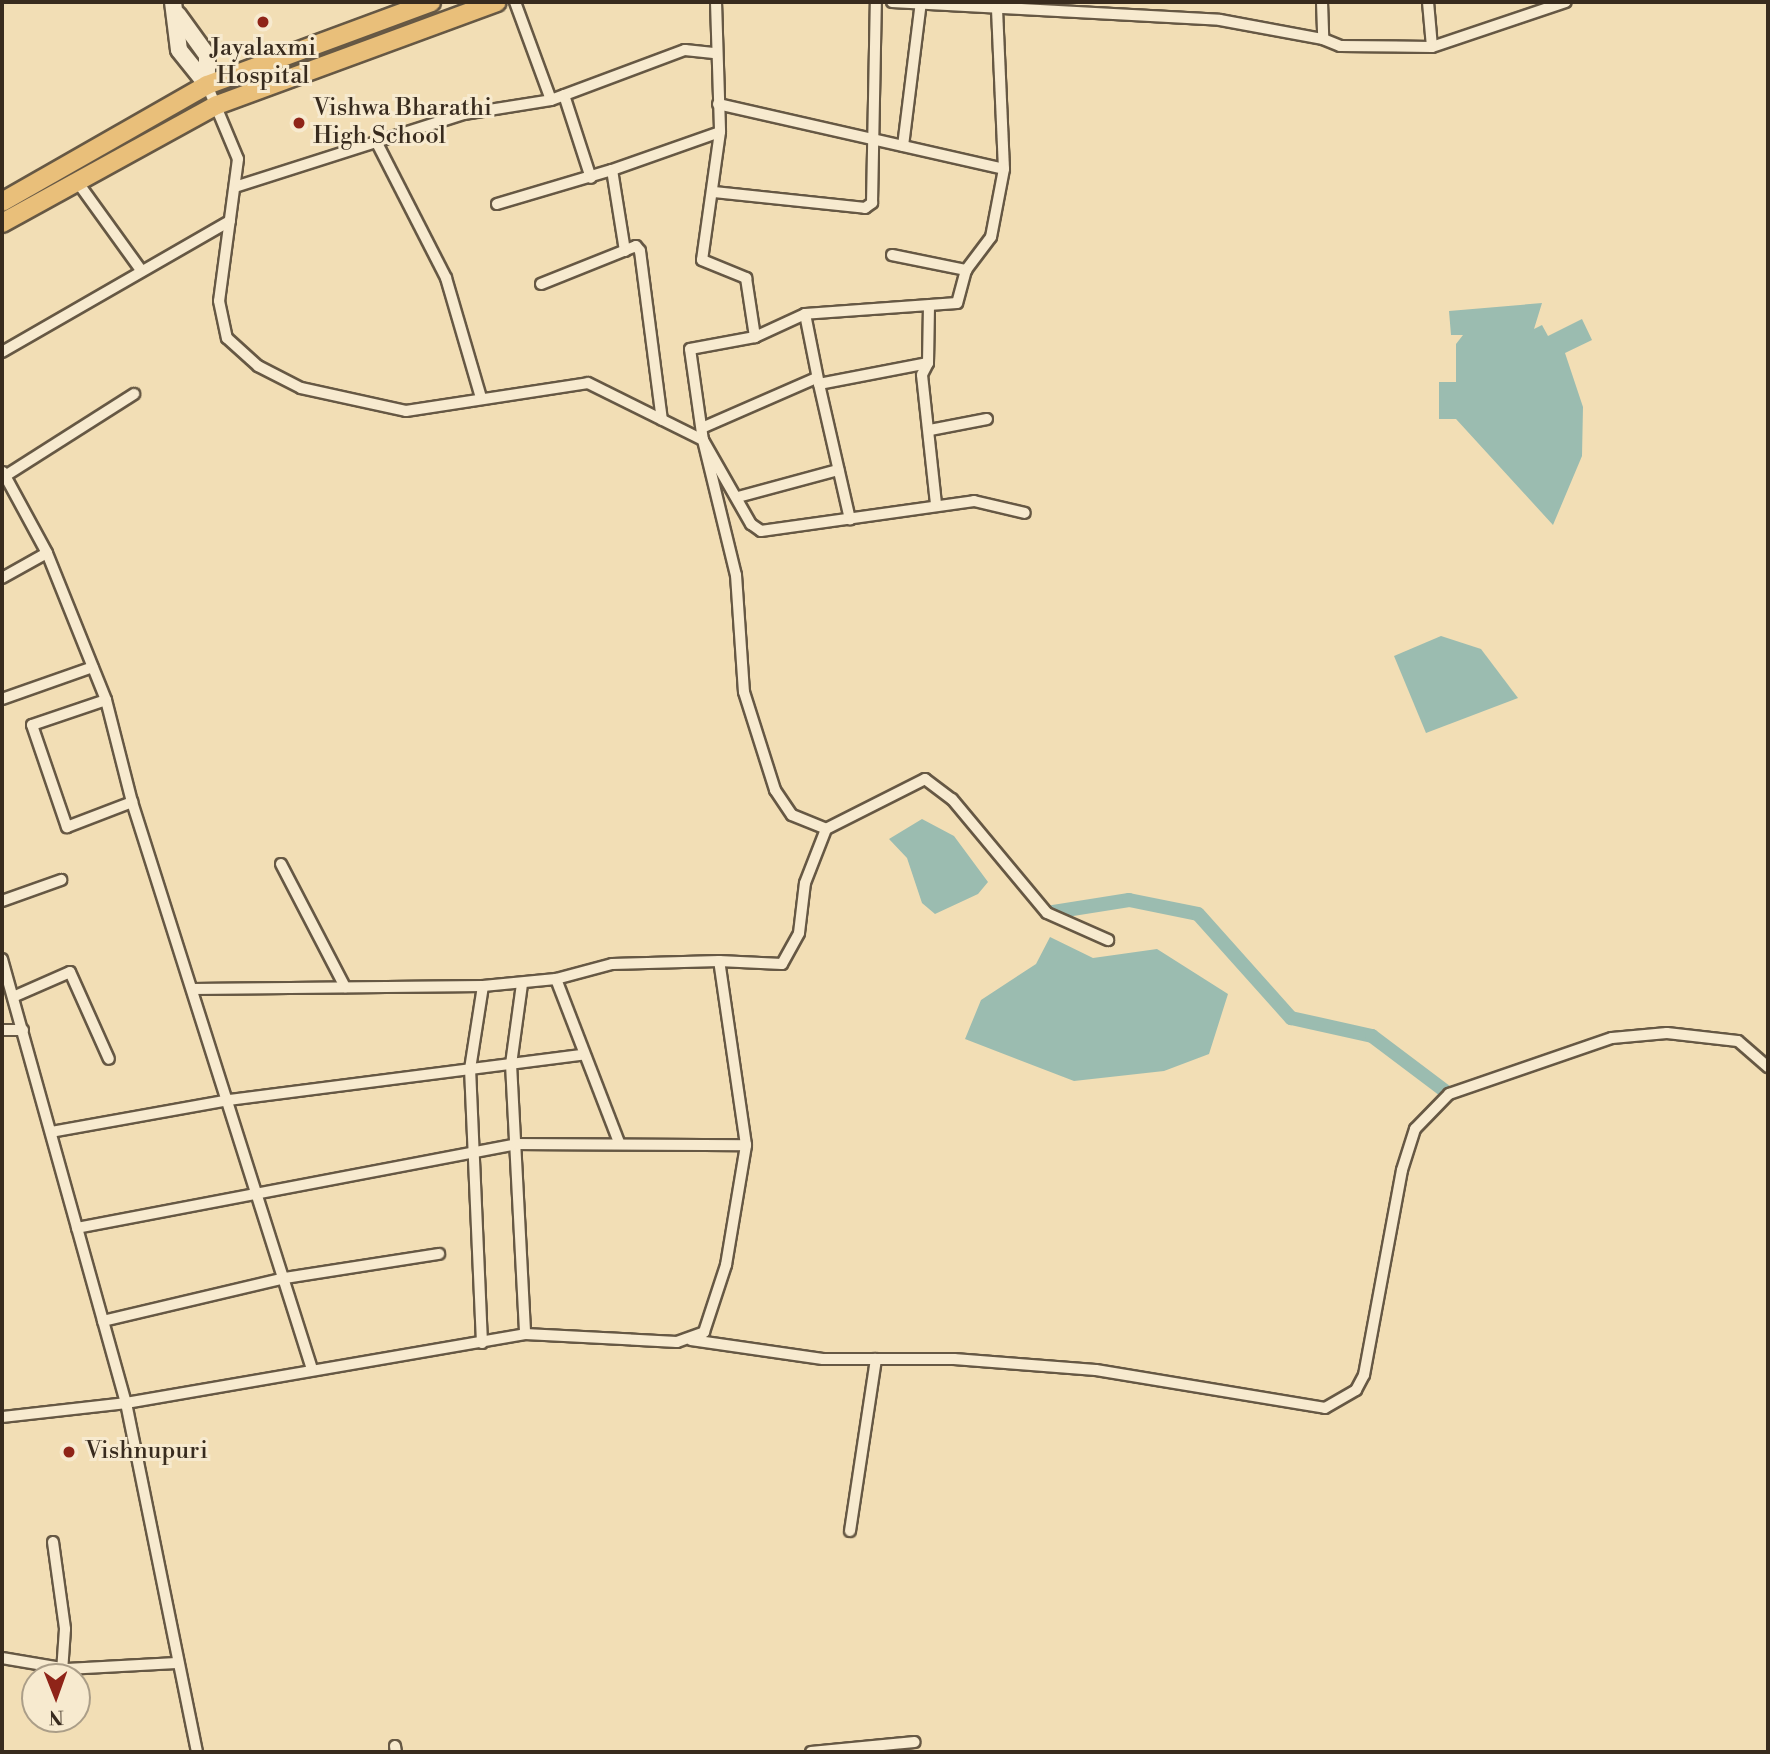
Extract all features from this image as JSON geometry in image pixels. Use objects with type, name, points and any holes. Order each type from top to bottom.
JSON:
[{"type":"main road","points":[[2,202],[207,85],[431,2]]},
{"type":"main road","points":[[2,223],[76,180],[217,106],[497,2]]},
{"type":"street","points":[[515,2],[551,100]]},
{"type":"street","points":[[716,2],[720,132],[702,260],[746,278],[755,337]]},
{"type":"street","points":[[713,192],[865,208],[874,198],[870,137],[876,2]]},
{"type":"street","points":[[892,2],[1002,6],[1271,25],[1340,46],[1432,47],[1566,2]]},
{"type":"street","points":[[903,146],[921,2]]},
{"type":"street","points":[[1322,2],[1323,39]]},
{"type":"street","points":[[1428,2],[1432,47]]},
{"type":"street","points":[[826,829],[792,815],[775,790],[744,692],[736,575],[703,440],[704,427],[690,349],[755,337],[805,314],[957,303],[966,270],[991,237],[1004,169],[1002,6]]},
{"type":"street","points":[[175,8],[207,55],[207,85]]},
{"type":"street","points":[[175,8],[179,50],[207,85],[238,159],[239,186],[230,221],[219,301],[227,338],[258,366],[301,388],[406,411],[588,383],[703,440],[761,531],[936,504],[1001,503],[1025,513]]},
{"type":"street","points":[[239,186],[378,145],[464,114],[551,100],[685,51],[716,53]]},
{"type":"street","points":[[564,95],[591,178]]},
{"type":"street","points":[[718,104],[1004,169]]},
{"type":"street","points":[[496,204],[591,178],[720,132]]},
{"type":"street","points":[[378,145],[446,278],[481,398]]},
{"type":"street","points":[[612,170],[625,251]]},
{"type":"street","points":[[76,180],[141,270]]},
{"type":"street","points":[[2,352],[230,221]]},
{"type":"street","points":[[541,284],[636,246],[645,264],[662,420]]},
{"type":"street","points":[[892,255],[966,270]]},
{"type":"street","points":[[929,307],[928,363],[922,375],[936,504]]},
{"type":"street","points":[[805,314],[817,381],[850,519]]},
{"type":"street","points":[[704,427],[817,381],[928,363]]},
{"type":"street","points":[[134,394],[4,473],[47,553],[106,700],[132,802],[258,1191],[312,1368]]},
{"type":"street","points":[[930,430],[987,419]]},
{"type":"street","points":[[738,497],[838,470]]},
{"type":"street","points":[[2,578],[47,553]]},
{"type":"street","points":[[2,699],[93,667]]},
{"type":"street","points":[[106,700],[32,725],[67,827],[132,802]]},
{"type":"street","points":[[193,989],[483,986],[556,979],[612,964],[719,961],[782,964],[799,933],[805,883],[826,829],[925,779],[952,799],[1047,913],[1108,940]]},
{"type":"street","points":[[281,864],[345,987]]},
{"type":"street","points":[[2,901],[61,880]]},
{"type":"street","points":[[2,959],[126,1403],[176,1663],[197,1752]]},
{"type":"street","points":[[691,1340],[713,1315],[742,1190],[746,1145],[719,961]]},
{"type":"street","points":[[13,997],[70,972],[109,1059]]},
{"type":"street","points":[[556,979],[582,1055],[620,1142]]},
{"type":"street","points":[[522,984],[511,1064],[525,1334]]},
{"type":"street","points":[[482,1343],[470,1069],[483,986]]},
{"type":"street","points":[[2,1030],[23,1030]]},
{"type":"street","points":[[2,1417],[126,1403],[312,1368],[482,1343],[525,1334],[691,1340],[822,1359],[876,1359],[1096,1370],[1325,1408],[1356,1390],[1364,1375],[1402,1170],[1415,1129],[1448,1094],[1612,1038],[1667,1032],[1738,1041],[1768,1068]]},
{"type":"street","points":[[51,1132],[229,1100],[582,1055]]},
{"type":"street","points":[[77,1228],[258,1191],[517,1144],[620,1142],[746,1145]]},
{"type":"street","points":[[103,1321],[285,1278],[439,1255]]},
{"type":"street","points":[[850,1531],[876,1359]]},
{"type":"street","points":[[53,1542],[65,1629],[62,1663]]},
{"type":"street","points":[[2,1658],[32,1663]]},
{"type":"street","points":[[91,1667],[176,1663]]},
{"type":"street","points":[[811,1752],[915,1742]]},
{"type":"water","points":[[1542,303],[1534,329],[1542,325],[1548,336],[1582,319],[1592,340],[1565,353],[1583,407],[1582,456],[1553,525],[1456,419],[1439,419],[1439,382],[1456,382],[1456,344],[1463,335],[1451,335],[1449,311]]},
{"type":"water","points":[[1441,636],[1481,649],[1518,698],[1426,733],[1394,656]]},
{"type":"water","points":[[922,819],[954,836],[988,882],[978,894],[935,914],[922,903],[907,858],[889,839]]},
{"type":"water","points":[[1050,937],[1093,958],[1157,949],[1228,994],[1209,1054],[1164,1071],[1074,1081],[965,1039],[981,1000],[1036,964]]},
{"type":"waterway","points":[[1047,913],[1129,900],[1198,914],[1291,1018],[1372,1036],[1449,1094]]},
{"type":"place","name":"Jayalaxmi Hospital","points":[[263,22]]},
{"type":"place","name":"Vishwa Bharathi High School","points":[[299,123]]},
{"type":"place","name":"Vishnupuri","points":[[69,1452]]}]
